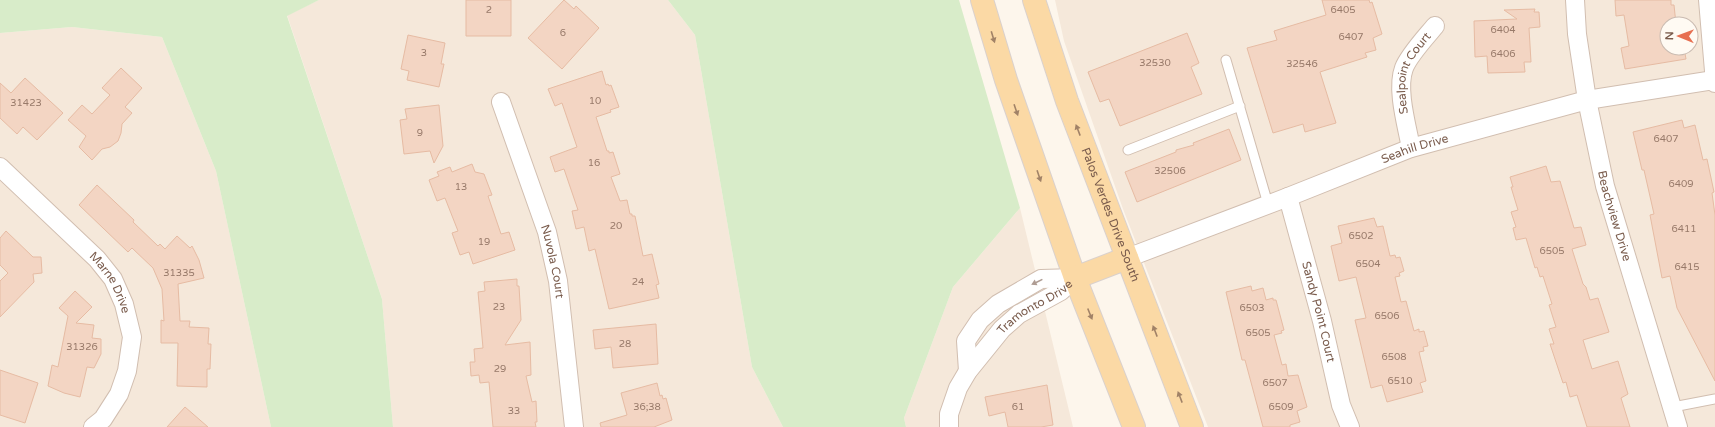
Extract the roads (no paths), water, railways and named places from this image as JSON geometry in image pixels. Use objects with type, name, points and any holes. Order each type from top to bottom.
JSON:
[{"type":"main road","points":[[982,0],[1006,80],[1075,278],[1134,427]]},
{"type":"main road","name":"Palos Verdes Drive South","points":[[1034,0],[1067,101],[1192,427]]},
{"type":"main road","points":[[1075,278],[1127,258]]},
{"type":"street","name":"Beachview Drive","points":[[1574,0],[1577,34],[1587,100],[1605,186],[1673,406],[1678,427]]},
{"type":"street","points":[[1708,0],[1715,82]]},
{"type":"street","name":"Sealpoint Court","points":[[1411,148],[1401,86],[1404,68],[1435,26]]},
{"type":"street","name":"Seahill Drive","points":[[1127,258],[1288,197],[1411,148],[1587,100],[1715,82]]},
{"type":"street","name":"Nuvola Court","points":[[501,102],[547,232],[552,253],[558,281],[574,427]]},
{"type":"street","name":"Marne Drive","points":[[0,166],[97,260],[113,279],[124,304],[132,337],[127,371],[119,394],[103,419],[93,427]]},
{"type":"street","name":"Sandy Point Court","points":[[1288,197],[1322,321],[1341,405],[1350,427]]},
{"type":"street","name":"Tramonto Drive","points":[[949,427],[949,414],[958,388],[968,371],[966,341],[980,320],[994,308],[1041,278],[1075,278]]},
{"type":"lane","points":[[1226,60],[1268,204]]},
{"type":"lane","points":[[1128,150],[1240,106]]},
{"type":"lane","points":[[1673,406],[1715,399]]}]
